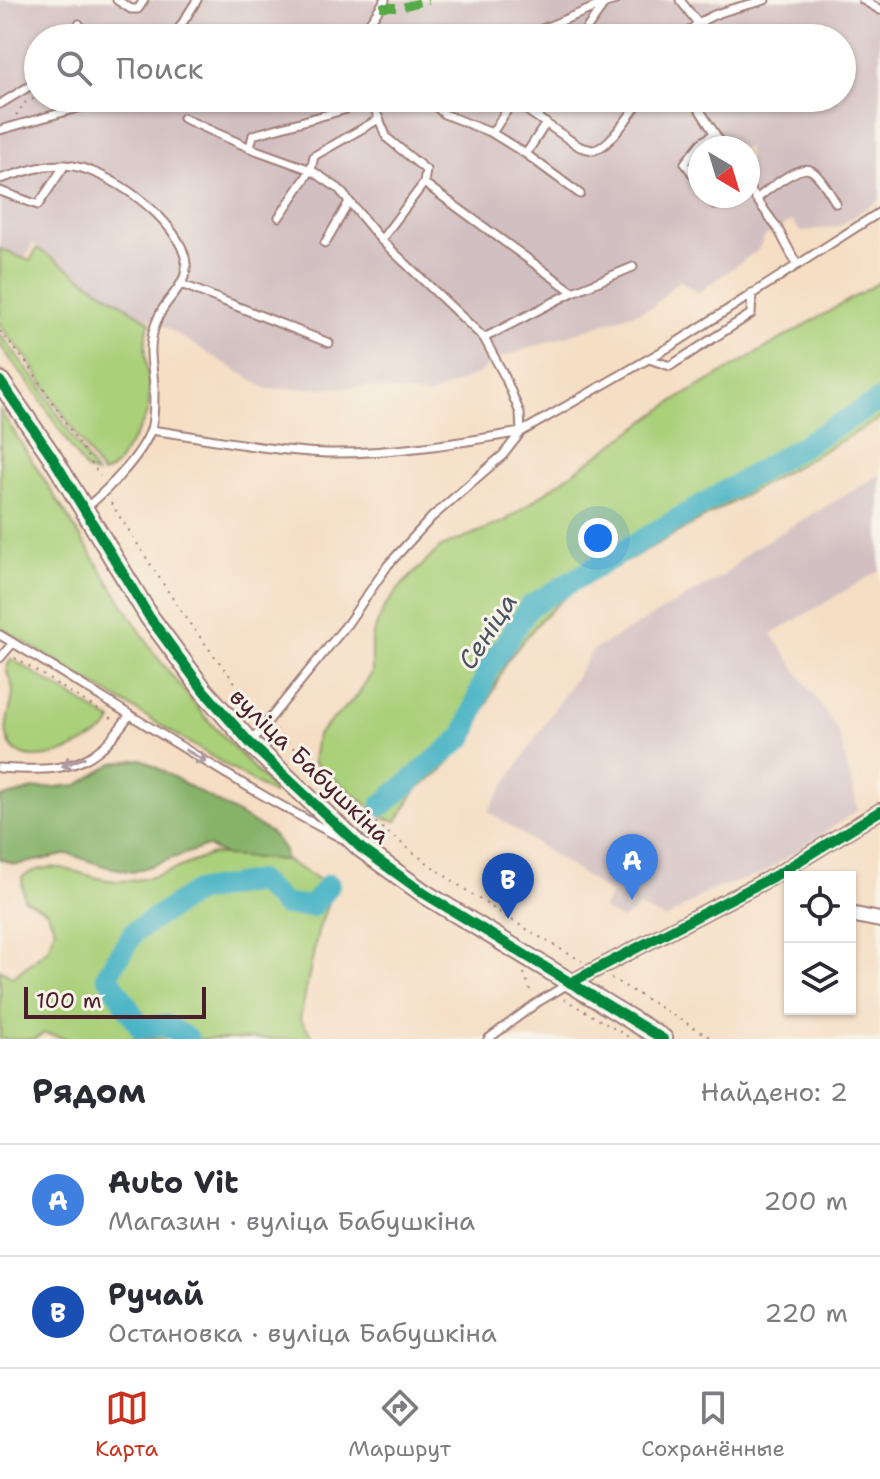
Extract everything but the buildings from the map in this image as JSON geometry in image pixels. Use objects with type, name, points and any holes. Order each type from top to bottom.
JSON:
[{"type":"street","name":"вуліца Бабушкіна","points":[[0,381],[51,455],[150,618],[204,691],[250,743],[361,848],[425,894],[564,989],[663,1039]]},
{"type":"street","points":[[794,871],[880,811]]},
{"type":"street","points":[[564,989],[784,878]]},
{"type":"street","points":[[856,915],[880,920]]},
{"type":"lane","points":[[117,0],[131,9],[138,9],[144,0]]},
{"type":"lane","points":[[182,24],[197,0]]},
{"type":"lane","points":[[369,24],[385,0]]},
{"type":"lane","points":[[554,24],[616,0]]},
{"type":"lane","points":[[680,0],[697,22],[765,0]]},
{"type":"lane","points":[[863,0],[880,10]]},
{"type":"lane","points":[[590,24],[605,3]]},
{"type":"lane","points":[[0,104],[24,89]]},
{"type":"lane","points":[[0,130],[64,112]]},
{"type":"lane","points":[[250,148],[253,135],[336,112]]},
{"type":"lane","points":[[376,112],[387,138],[426,170],[424,183],[381,240]]},
{"type":"lane","points":[[442,112],[492,133],[580,194]]},
{"type":"lane","points":[[492,133],[504,112]]},
{"type":"lane","points":[[530,112],[580,147],[592,150],[601,147],[617,132],[632,112]]},
{"type":"lane","points":[[701,112],[714,134],[711,136]]},
{"type":"lane","points":[[183,118],[250,148],[311,170],[339,189],[381,240],[484,338],[520,413],[521,432],[503,455],[432,517],[397,556],[348,623],[250,743]]},
{"type":"lane","points":[[279,217],[311,170],[314,156],[379,119]]},
{"type":"lane","points":[[526,154],[546,123]]},
{"type":"lane","points":[[0,191],[38,205],[65,165]]},
{"type":"lane","points":[[0,179],[65,165],[91,172],[126,189],[173,229],[182,244],[187,265],[181,284],[162,310],[151,343],[155,394],[151,430],[111,487],[84,510]]},
{"type":"lane","points":[[760,196],[791,173],[805,169],[812,171],[836,203]]},
{"type":"lane","points":[[424,183],[573,292]]},
{"type":"lane","points":[[325,243],[349,202]]},
{"type":"lane","points":[[760,204],[778,229],[796,263]]},
{"type":"lane","points":[[151,430],[280,450],[328,453],[426,448],[521,432],[649,359],[880,212]]},
{"type":"lane","points":[[484,338],[573,292],[633,267]]},
{"type":"lane","points":[[181,284],[329,343]]},
{"type":"lane","points":[[649,359],[670,366],[751,314],[752,293]]},
{"type":"lane","points":[[0,635],[291,812],[361,848]]},
{"type":"lane","points":[[3,655],[13,643]]},
{"type":"lane","points":[[0,768],[33,770],[64,767],[99,751],[129,716]]},
{"type":"lane","points":[[488,1039],[538,1002],[564,989]]},
{"type":"path","points":[[169,24],[175,20]]},
{"type":"path","points":[[10,117],[20,112],[24,103]]},
{"type":"path","points":[[0,331],[30,367],[100,476]]},
{"type":"path","points":[[111,503],[155,574],[227,676],[301,757],[385,830],[508,919],[588,965]]},
{"type":"path","points":[[3,655],[122,724]]},
{"type":"path","points":[[524,973],[531,994]]},
{"type":"path","points":[[603,973],[713,1039]]},
{"type":"path","points":[[564,989],[632,1039]]},
{"type":"shaded area","points":[[0,0],[880,0],[880,199],[839,226],[801,232],[792,221],[765,236],[758,250],[698,293],[679,280],[653,307],[497,359],[479,373],[428,396],[369,387],[267,389],[167,328],[119,303],[33,243],[6,297],[0,293]]},
{"type":"shaded area","points":[[880,475],[880,570],[772,634],[838,731],[858,810],[762,874],[708,891],[666,919],[639,907],[622,920],[602,909],[611,894],[488,811],[593,650],[723,576],[751,550]]},
{"type":"green space","points":[[37,248],[150,322],[146,342],[149,403],[146,415],[117,464],[102,474],[27,358],[0,326],[0,249],[30,261]]},
{"type":"green space","points":[[880,282],[880,419],[570,593],[541,619],[506,662],[473,734],[440,773],[416,790],[397,821],[384,818],[313,762],[317,735],[357,696],[372,673],[372,637],[384,608],[403,584],[441,547],[505,521],[674,401]]},
{"type":"green space","points":[[0,334],[37,381],[96,474],[82,465],[39,397],[0,345]]},
{"type":"green space","points":[[0,410],[154,653],[205,717],[275,791],[273,794],[0,627]]},
{"type":"green space","points":[[12,659],[112,721],[108,728],[85,743],[53,755],[24,755],[13,748],[6,730],[13,692],[7,667]]},
{"type":"green space","points":[[142,759],[271,833],[284,850],[285,860],[226,856],[207,846],[133,872],[69,854],[16,865],[0,859],[0,798],[34,789],[78,785],[114,763]]},
{"type":"green space","points":[[212,854],[285,860],[321,881],[328,903],[318,931],[300,1019],[314,1039],[69,1039],[44,1033],[35,1039],[0,1039],[0,969],[13,977],[48,949],[55,929],[47,911],[24,899],[22,877],[47,868],[59,868],[105,880],[130,881],[166,872]]},
{"type":"waterway","name":"Сеніца","points":[[382,805],[464,736],[488,669],[530,606],[880,400]]},
{"type":"waterway","name":"Сеніца","points":[[188,1039],[165,1025],[141,1028],[107,975],[134,932],[195,892],[258,881],[284,905],[312,906],[329,885]]},
{"type":"marked path","points":[[380,7],[402,7],[428,0]]},
{"type":"cycle path","points":[[0,381],[51,455],[150,618],[204,691],[250,743],[361,848],[425,894],[663,1039]]},
{"type":"cycle path","points":[[570,983],[778,874],[880,811]]},
{"type":"place","name":"Auto Vit","points":[[632,900]]},
{"type":"place","name":"Ручай","points":[[508,919]]}]
